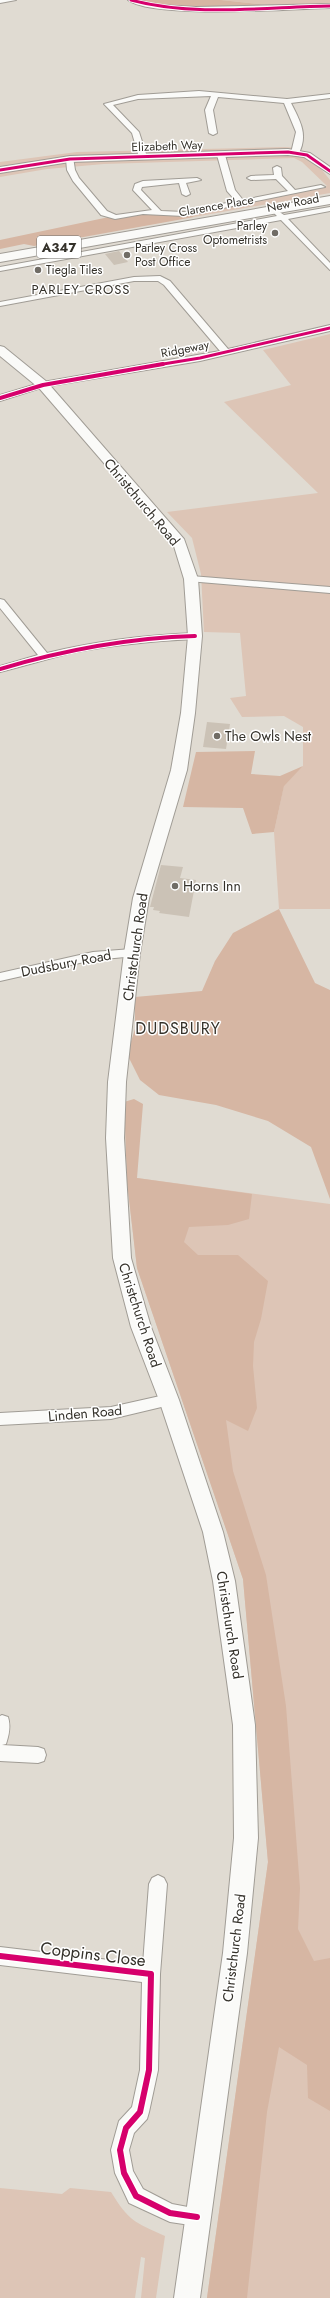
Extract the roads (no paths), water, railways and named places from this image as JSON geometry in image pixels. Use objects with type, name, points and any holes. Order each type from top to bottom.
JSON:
[{"type":"main road","name":"New Road","points":[[276,211],[330,195]]},
{"type":"main road","name":"New Road","points":[[0,258],[233,216],[276,211],[330,200]]},
{"type":"main road","name":"New Road","points":[[0,262],[66,250],[119,237]]},
{"type":"main road","name":"Christchurch Road","points":[[0,350],[43,385],[179,542],[191,579],[195,636],[188,713],[179,770],[141,898],[132,953],[117,1082],[116,1138],[122,1258],[141,1327],[169,1400],[213,1532],[224,1581],[245,1736],[246,1838],[235,1952],[197,2217],[187,2298]]},
{"type":"street","points":[[0,2],[13,0]]},
{"type":"street","points":[[131,0],[157,7],[196,9],[330,6]]},
{"type":"street","points":[[143,157],[135,132],[108,104],[144,96],[199,93],[287,101],[330,96]]},
{"type":"street","points":[[213,133],[209,110],[215,95]]},
{"type":"street","points":[[287,101],[302,133],[302,142],[296,153]]},
{"type":"street","name":"Elizabeth Way","points":[[0,170],[70,160],[221,154],[296,153],[307,155],[318,165],[330,180]]},
{"type":"street","points":[[221,154],[231,192],[241,202]]},
{"type":"street","name":"Clarence Place","points":[[70,160],[71,170],[76,179],[109,217],[143,212],[184,214],[321,187]]},
{"type":"street","name":"Elizabeth Way","points":[[318,165],[330,171]]},
{"type":"street","points":[[277,168],[278,177],[293,192]]},
{"type":"street","points":[[251,178],[278,177]]},
{"type":"street","points":[[159,213],[137,190],[138,186],[143,183],[197,180]]},
{"type":"street","points":[[182,181],[186,194]]},
{"type":"street","name":"New Road","points":[[0,269],[276,211],[330,209]]},
{"type":"street","points":[[276,211],[330,268]]},
{"type":"street","points":[[0,304],[134,279],[160,278],[168,283],[225,351]]},
{"type":"street","name":"Ridgeway","points":[[0,398],[43,385],[200,358],[330,328]]},
{"type":"street","points":[[191,579],[330,590]]},
{"type":"street","points":[[0,602],[45,658]]},
{"type":"street","points":[[0,669],[114,644],[166,637],[195,636]]},
{"type":"street","name":"Dudsbury Road","points":[[0,977],[93,956],[132,953]]},
{"type":"street","name":"Linden Road","points":[[0,1419],[111,1413],[169,1400]]},
{"type":"street","points":[[0,1753],[38,1755]]},
{"type":"street","name":"Coppins Close","points":[[158,1884],[151,1974],[149,2070],[140,2112],[126,2128],[120,2150],[124,2173],[136,2196],[170,2213],[197,2217]]},
{"type":"street","name":"Coppins Close","points":[[0,1956],[151,1974]]},
{"type":"place","name":"Parley Optometrists","points":[[275,233]]},
{"type":"place","name":"Parley Cross Post Office","points":[[127,255]]},
{"type":"place","name":"Tiegla Tiles","points":[[38,270]]},
{"type":"place","name":"The Owls Nest","points":[[217,736]]},
{"type":"place","name":"Horns Inn","points":[[175,886]]},
{"type":"district","name":"PARLEY CROSS","points":[[81,289]]},
{"type":"district","name":"DUDSBURY","points":[[178,1028]]}]
